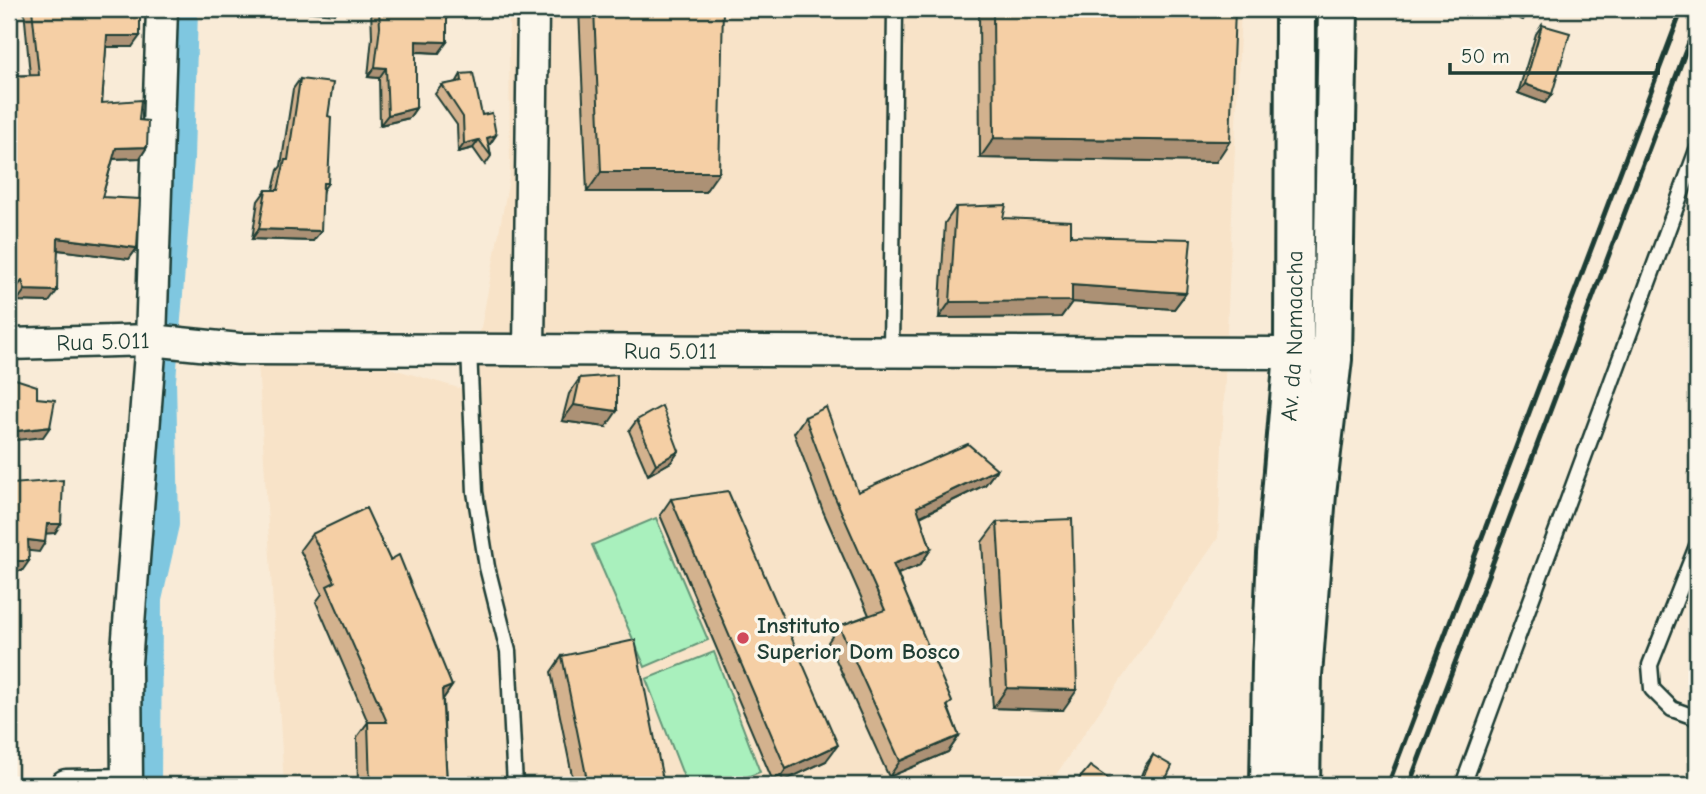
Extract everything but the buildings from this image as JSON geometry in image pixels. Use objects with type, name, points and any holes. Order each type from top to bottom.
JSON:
[{"type":"highway","name":"Av. da Namaacha","points":[[1269,785],[1277,554],[1294,353],[1295,9]]},
{"type":"highway","name":"Av. da Namaacha","points":[[1300,785],[1301,712],[1307,621],[1317,494],[1332,359],[1338,9]]},
{"type":"street","points":[[66,785],[127,784],[126,663],[151,340],[162,9]]},
{"type":"street","points":[[529,350],[533,9]]},
{"type":"street","name":"Rua 5.011","points":[[9,344],[151,340],[239,349],[1294,353],[1332,359]]},
{"type":"lane","points":[[891,351],[895,9]]},
{"type":"lane","points":[[1463,785],[1697,150]]},
{"type":"lane","points":[[469,349],[475,492],[487,567],[508,651],[515,785]]},
{"type":"lane","points":[[1697,547],[1650,665],[1652,689],[1672,709],[1697,718]]},
{"type":"shaded area","points":[[509,9],[1241,9],[1218,538],[1049,785],[284,785],[256,329],[469,391],[510,174]]},
{"type":"green space","points":[[656,518],[708,640],[645,667],[592,545]]},
{"type":"green space","points":[[714,652],[760,772],[726,785],[687,785],[646,679]]},
{"type":"waterway","points":[[146,785],[147,599],[164,524],[161,380],[179,158],[183,9]]},
{"type":"railway","points":[[1388,785],[1682,9]]},
{"type":"railway","points":[[1409,785],[1697,21]]},
{"type":"place","name":"Instituto Superior Dom Bosco","points":[[743,638]]}]
